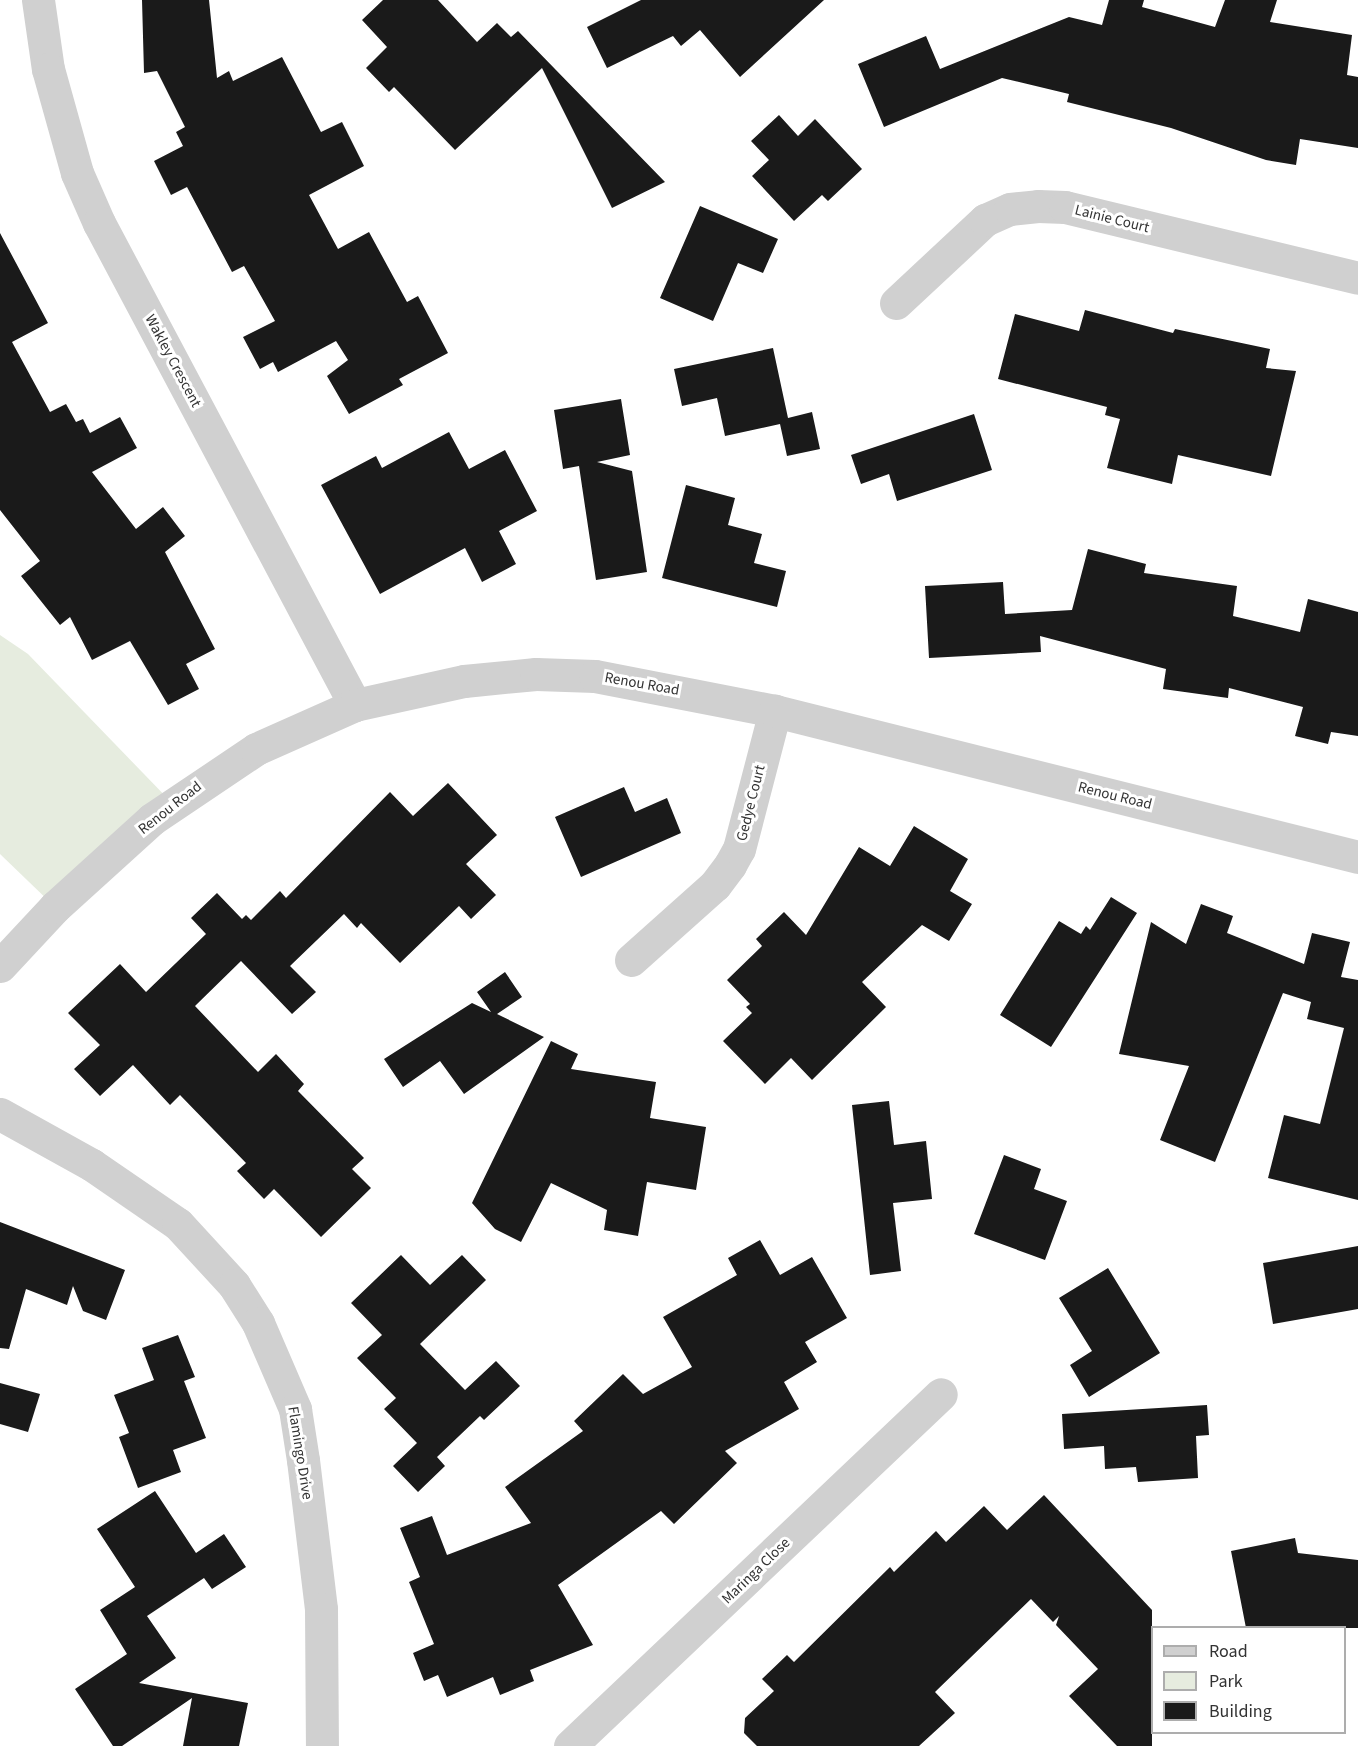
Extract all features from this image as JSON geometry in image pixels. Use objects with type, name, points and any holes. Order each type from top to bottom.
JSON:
[{"type":"street","name":"Wakley Crescent","points":[[38,0],[48,69],[77,173],[99,223],[355,705]]},
{"type":"street","name":"Lainie Court","points":[[896,303],[985,220],[1010,209],[1038,206],[1065,207],[1358,278]]},
{"type":"street","name":"Renou Road","points":[[0,966],[55,907],[172,803],[256,749],[355,705],[464,681],[536,674],[595,676],[775,711],[1358,856]]},
{"type":"street","name":"Gedye Court","points":[[631,960],[715,885],[730,865],[739,849],[775,711]]},
{"type":"street","name":"Flamingo Drive","points":[[0,1114],[93,1165],[178,1224],[234,1285],[258,1323],[295,1408],[303,1460],[321,1609],[322,1746]]},
{"type":"street","name":"Maringa Close","points":[[570,1746],[941,1394]]},
{"type":"green space","points":[[0,635],[28,654],[172,803],[55,907],[0,854]]},
{"type":"building","points":[[142,0],[209,0],[217,78],[229,71],[233,81],[282,57],[321,132],[342,122],[364,166],[309,195],[338,249],[369,232],[407,302],[418,296],[448,353],[399,379],[403,385],[349,414],[327,376],[348,360],[336,341],[278,372],[273,362],[260,369],[243,337],[275,321],[244,266],[232,272],[187,187],[171,195],[154,161],[183,146],[176,132],[185,127],[157,71],[144,73]]},
{"type":"building","points":[[383,0],[438,0],[477,42],[497,23],[511,37],[518,31],[665,182],[612,208],[542,68],[455,150],[394,87],[389,92],[366,68],[387,47],[362,20]]},
{"type":"building","points":[[641,0],[824,0],[740,77],[700,30],[681,46],[673,36],[607,68],[587,27]]},
{"type":"building","points":[[1109,0],[1144,0],[1142,7],[1215,27],[1225,0],[1277,0],[1270,22],[1352,35],[1347,75],[1358,77],[1358,148],[1300,139],[1296,165],[1266,160],[1171,128],[1067,102],[1069,94],[1002,78],[884,127],[858,64],[926,36],[940,69],[1069,17],[1102,25]]},
{"type":"building","points":[[779,115],[798,136],[815,119],[862,169],[828,201],[822,195],[794,221],[752,176],[769,160],[751,141]]},
{"type":"building","points":[[700,206],[778,239],[763,273],[738,263],[713,321],[660,298]]},
{"type":"building","points":[[0,233],[48,323],[12,342],[50,412],[66,404],[76,422],[83,419],[90,433],[120,417],[137,448],[92,472],[136,529],[163,507],[185,536],[165,552],[215,649],[186,664],[199,689],[168,705],[130,641],[92,660],[70,617],[60,625],[21,576],[40,561],[0,510]]},
{"type":"building","points":[[1085,310],[1173,333],[1175,329],[1270,349],[1266,368],[1296,371],[1271,476],[1178,455],[1172,484],[1107,468],[1120,419],[1105,415],[1107,407],[998,379],[1015,314],[1079,331]]},
{"type":"building","points":[[773,348],[788,418],[812,412],[820,449],[787,456],[780,424],[725,436],[717,398],[682,406],[674,369]]},
{"type":"building","points":[[621,399],[630,455],[597,462],[632,471],[647,572],[596,580],[579,466],[563,469],[554,410]]},
{"type":"building","points":[[974,414],[992,470],[897,501],[889,474],[861,484],[851,455]]},
{"type":"building","points":[[449,432],[469,469],[505,450],[537,511],[499,531],[516,564],[482,582],[465,548],[380,594],[321,485],[376,456],[382,468]]},
{"type":"building","points":[[686,485],[735,498],[728,525],[762,534],[754,563],[786,571],[777,607],[662,578]]},
{"type":"building","points":[[1088,549],[1146,564],[1144,573],[1237,586],[1233,616],[1300,632],[1308,599],[1358,612],[1358,736],[1331,732],[1328,744],[1295,736],[1303,707],[1229,688],[1228,698],[1163,689],[1166,669],[1040,636],[1041,652],[929,658],[925,586],[1003,582],[1005,614],[1072,610]]},
{"type":"building","points":[[448,783],[497,835],[466,864],[496,895],[471,919],[459,906],[400,963],[361,923],[357,928],[344,914],[290,966],[316,992],[292,1014],[241,961],[195,1006],[258,1072],[276,1054],[304,1084],[298,1091],[364,1158],[352,1169],[371,1188],[321,1237],[274,1189],[264,1199],[237,1171],[246,1163],[180,1095],[170,1105],[133,1065],[100,1096],[74,1069],[100,1045],[68,1013],[120,964],[146,992],[206,934],[191,918],[217,893],[242,919],[246,915],[251,920],[280,891],[286,898],[390,792],[413,816]]},
{"type":"building","points":[[624,787],[635,812],[667,798],[681,833],[581,877],[555,817]]},
{"type":"building","points":[[914,826],[968,859],[950,891],[972,904],[949,941],[922,925],[862,982],[886,1007],[812,1080],[791,1058],[765,1084],[723,1041],[752,1013],[746,1007],[750,1004],[727,980],[762,946],[756,939],[784,912],[806,935],[859,847],[890,866]]},
{"type":"building","points":[[1111,897],[1137,913],[1051,1047],[1000,1015],[1059,921],[1081,934],[1086,926],[1090,930]]},
{"type":"building","points":[[1201,904],[1233,916],[1227,933],[1304,964],[1312,933],[1350,942],[1341,977],[1358,980],[1358,1200],[1268,1178],[1284,1115],[1320,1124],[1344,1028],[1307,1019],[1311,1002],[1283,993],[1215,1162],[1160,1140],[1189,1066],[1119,1054],[1151,922],[1186,944]]},
{"type":"building","points":[[505,972],[522,997],[497,1014],[544,1037],[464,1094],[440,1061],[403,1087],[384,1059],[472,1003],[491,1012],[477,992]]},
{"type":"building","points":[[551,1041],[578,1054],[571,1069],[656,1082],[650,1118],[706,1127],[696,1190],[647,1182],[638,1236],[604,1230],[607,1210],[551,1183],[521,1242],[495,1229],[472,1203]]},
{"type":"building","points":[[889,1101],[894,1145],[926,1141],[932,1199],[893,1203],[901,1271],[870,1275],[852,1105]]},
{"type":"building","points":[[1004,1155],[1041,1169],[1034,1189],[1067,1201],[1045,1260],[974,1234]]},
{"type":"building","points":[[0,1222],[125,1270],[106,1320],[83,1311],[73,1286],[67,1305],[26,1289],[9,1349],[0,1348]]},
{"type":"building","points":[[760,1240],[780,1275],[812,1257],[847,1318],[805,1342],[817,1362],[784,1382],[799,1409],[725,1451],[737,1463],[674,1524],[661,1511],[558,1585],[593,1645],[530,1670],[534,1681],[500,1695],[493,1677],[447,1697],[438,1675],[424,1681],[413,1653],[434,1644],[409,1582],[420,1577],[400,1528],[432,1516],[447,1555],[531,1523],[505,1487],[583,1431],[574,1421],[623,1374],[643,1394],[692,1367],[663,1317],[737,1275],[728,1258]]},
{"type":"building","points":[[1358,1246],[1358,1309],[1273,1324],[1263,1263]]},
{"type":"building","points":[[401,1255],[430,1285],[462,1255],[486,1280],[420,1344],[465,1390],[496,1361],[520,1386],[484,1420],[480,1416],[437,1457],[445,1466],[418,1492],[393,1466],[417,1443],[384,1409],[396,1398],[357,1358],[382,1335],[351,1303]]},
{"type":"building","points":[[1108,1268],[1160,1353],[1089,1397],[1070,1365],[1092,1351],[1059,1298]]},
{"type":"building","points":[[178,1335],[195,1377],[184,1381],[206,1438],[173,1450],[181,1472],[138,1488],[119,1437],[129,1433],[114,1395],[154,1380],[142,1348]]},
{"type":"building","points":[[0,1383],[40,1394],[28,1432],[0,1424]]},
{"type":"building","points":[[1207,1405],[1209,1435],[1196,1436],[1198,1478],[1138,1482],[1136,1467],[1105,1469],[1104,1446],[1064,1449],[1062,1414]]},
{"type":"building","points":[[155,1491],[196,1553],[224,1534],[246,1567],[212,1589],[204,1578],[147,1616],[176,1658],[139,1683],[248,1703],[239,1746],[183,1746],[192,1698],[122,1746],[113,1746],[75,1689],[127,1654],[100,1610],[135,1587],[97,1529]]},
{"type":"building","points":[[1044,1495],[1152,1610],[1152,1746],[1117,1746],[1069,1696],[1098,1669],[1056,1625],[1059,1616],[1053,1622],[1031,1599],[935,1692],[955,1713],[919,1746],[757,1746],[744,1733],[745,1718],[774,1691],[762,1679],[787,1655],[794,1662],[890,1567],[894,1572],[936,1531],[946,1542],[984,1506],[1007,1530]]},
{"type":"building","points":[[1295,1538],[1298,1553],[1358,1560],[1358,1628],[1246,1626],[1231,1551]]}]
